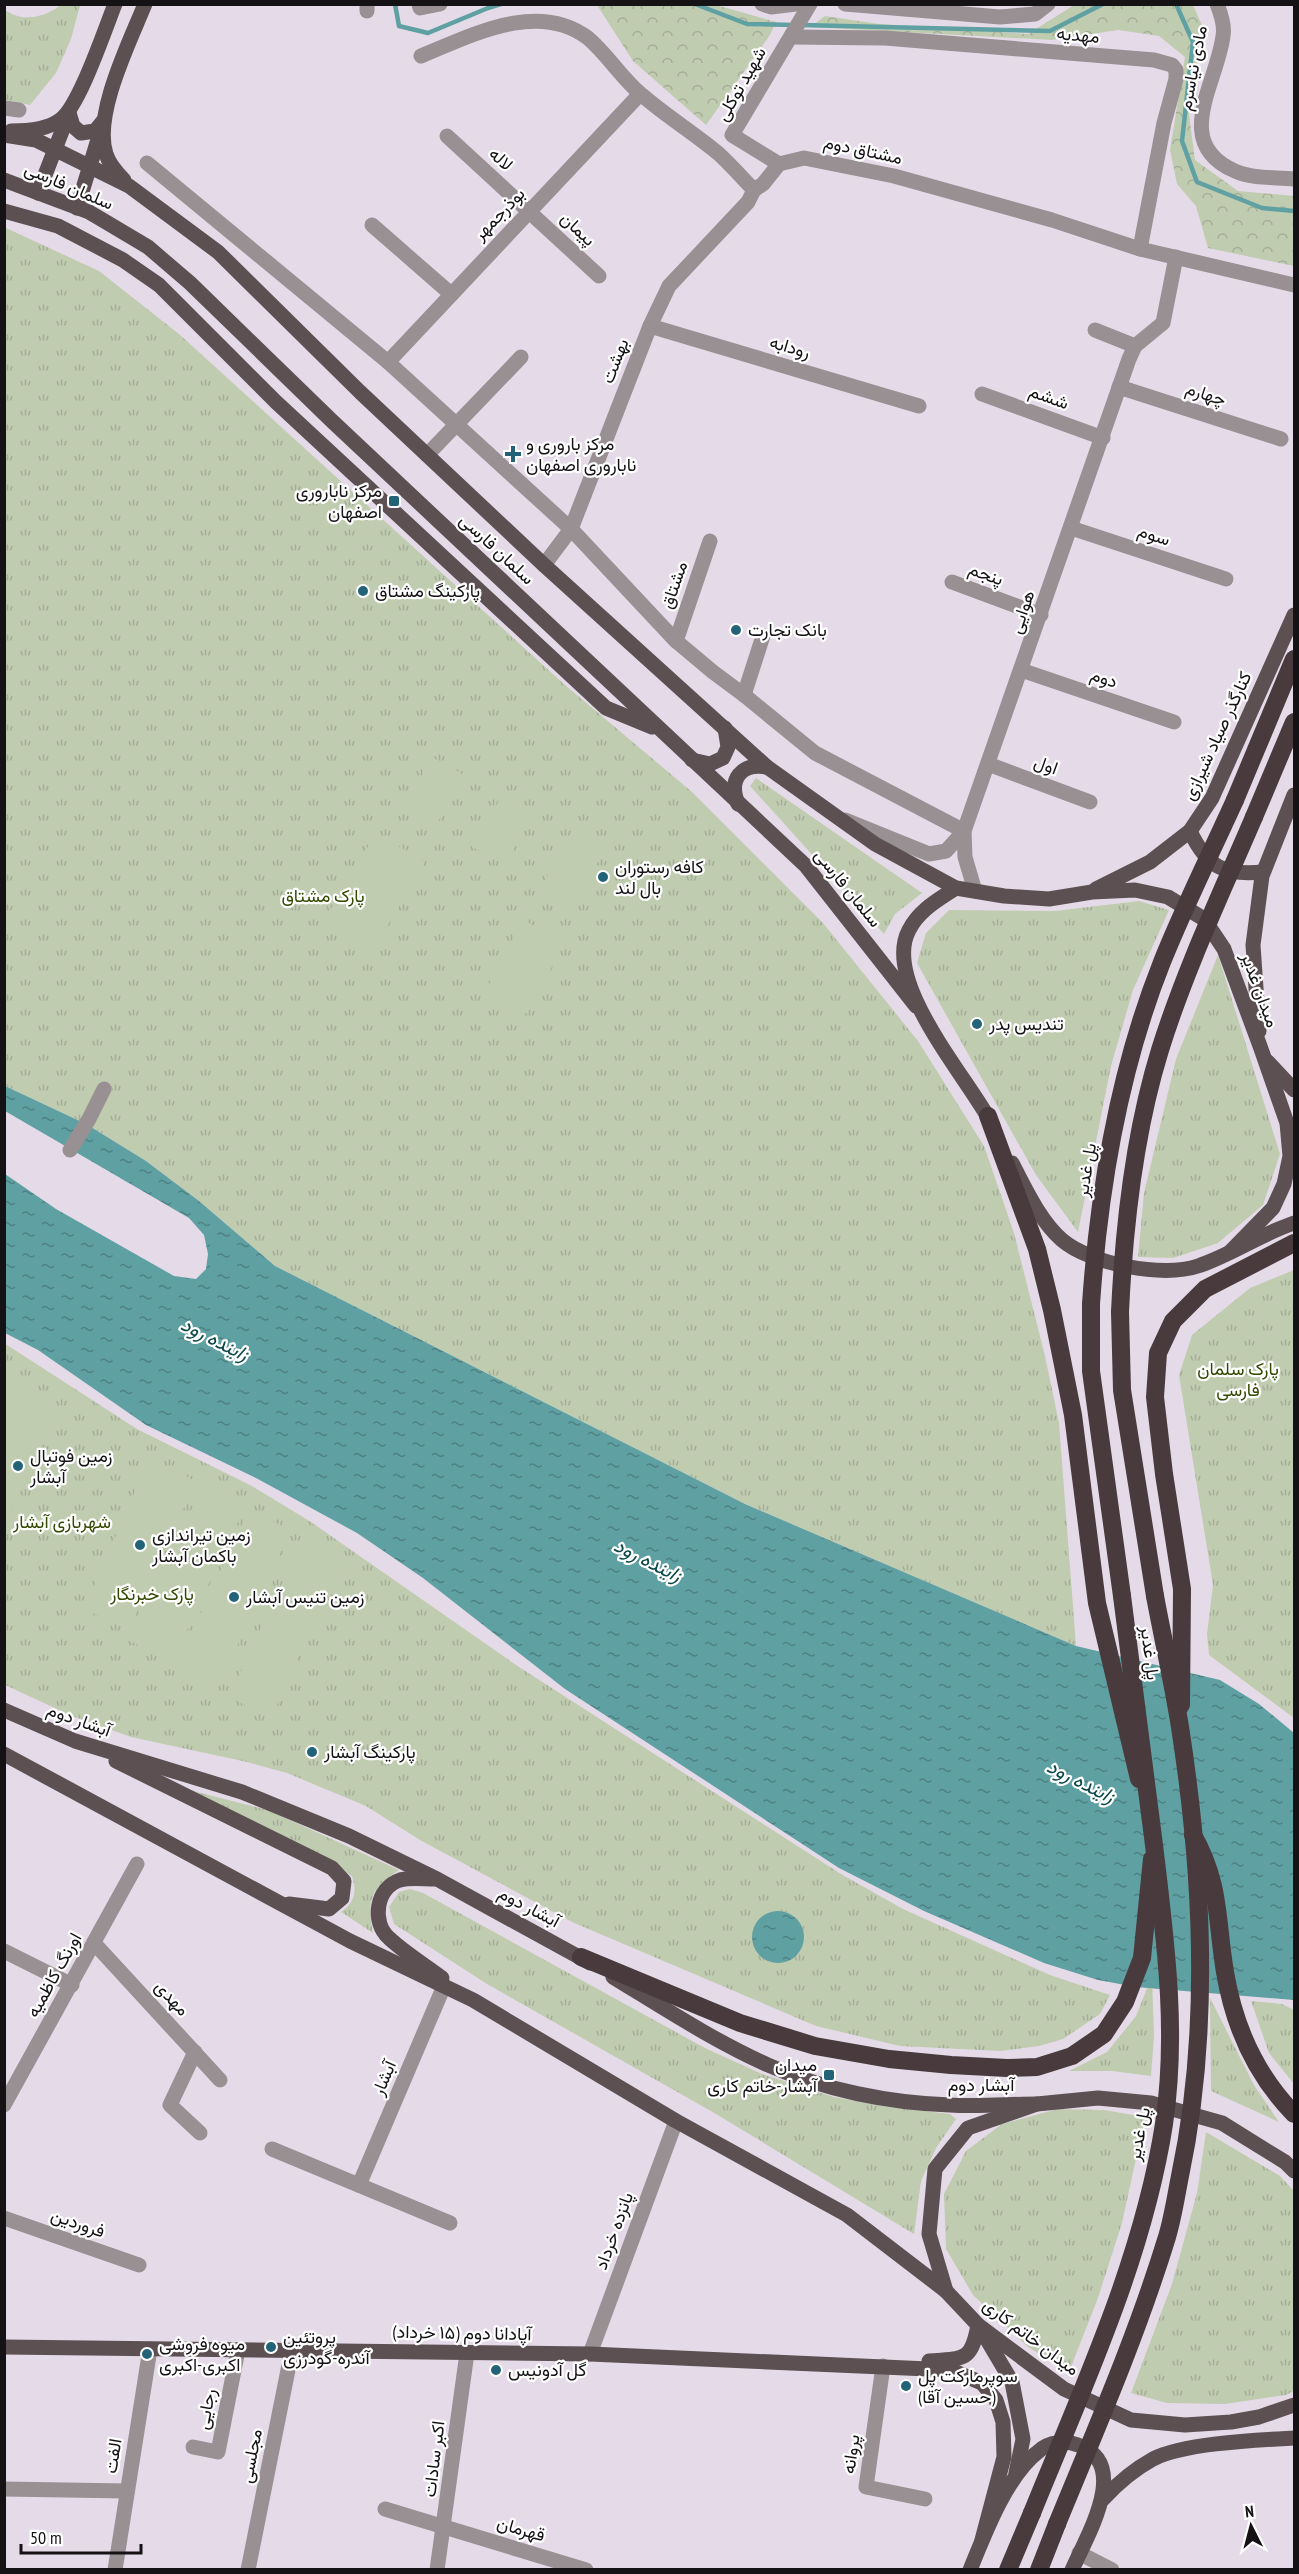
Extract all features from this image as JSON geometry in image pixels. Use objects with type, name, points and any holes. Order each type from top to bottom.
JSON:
[{"type":"highway","name":"پل غدیر","points":[[1008,2570],[1103,2337],[1140,2230],[1164,2124],[1171,2054],[1168,1959],[1091,1371],[1091,1304],[1095,1247],[1114,1123],[1134,1045],[1162,962],[1235,800],[1294,660]]},
{"type":"highway","name":"پل غدیر","points":[[1039,2570],[1128,2349],[1168,2235],[1191,2124],[1199,2053],[1200,1977],[1193,1835],[1180,1728],[1155,1596],[1122,1390],[1120,1312],[1122,1256],[1140,1129],[1160,1052],[1187,972],[1294,722]]},
{"type":"highway","points":[[581,1957],[740,2023],[815,2046],[889,2059],[1007,2068],[1037,2067],[1072,2056],[1104,2034],[1125,2002],[1142,1958],[1153,1842],[1098,1603],[1073,1415],[1052,1310],[1037,1249],[988,1116]]},
{"type":"highway","points":[[1180,1728],[1182,1589],[1164,1474],[1155,1397],[1158,1353],[1173,1321],[1205,1289],[1294,1243]]},
{"type":"highway","points":[[1193,1835],[1211,1872],[1216,1894],[1225,1973],[1240,2030],[1265,2078],[1294,2114]]},
{"type":"main road","points":[[38,193],[115,4]]},
{"type":"main road","points":[[77,208],[114,84],[146,4]]},
{"type":"main road","points":[[69,113],[73,126],[81,133],[95,131],[105,119]]},
{"type":"main road","points":[[4,133],[59,122],[69,113]]},
{"type":"main road","points":[[105,119],[103,140],[106,155],[115,171],[129,186]]},
{"type":"main road","name":"سلمان فارسی","points":[[4,133],[36,140],[129,186],[218,252],[544,565],[767,767],[875,844],[956,888]]},
{"type":"main road","name":"سلمان فارسی","points":[[4,180],[77,208],[148,247],[190,283],[332,421],[806,866],[916,1006]]},
{"type":"main road","points":[[4,211],[58,226],[123,260],[159,285],[282,408],[606,708],[660,730]]},
{"type":"main road","name":"کنارگذر صیاد شیرازی","points":[[1092,891],[1150,862],[1190,831],[1212,798],[1294,615]]},
{"type":"main road","points":[[692,760],[710,764],[723,758],[728,747],[725,728]]},
{"type":"main road","points":[[738,804],[734,792],[735,780],[743,770],[754,765],[767,767]]},
{"type":"main road","points":[[1294,795],[1263,872],[1253,945],[1262,1052],[1294,1090]]},
{"type":"main road","points":[[1190,831],[1200,852],[1217,867],[1240,874],[1263,872]]},
{"type":"main road","name":"میدان غدیر","points":[[956,888],[1049,899],[1092,891],[1135,890],[1168,897],[1204,919],[1224,949],[1262,1052],[1287,1123],[1290,1156],[1284,1184],[1273,1208],[1230,1252],[1196,1267],[1152,1271],[1115,1263],[1062,1240],[1046,1221],[1029,1194],[988,1116],[916,1006],[902,959],[908,932],[923,910],[956,888]]},
{"type":"main road","points":[[1230,1252],[1294,1223]]},
{"type":"main road","name":"آبشار دوم","points":[[4,1710],[75,1741],[242,1792],[349,1836],[437,1879],[581,1957],[714,2039],[770,2066],[832,2087],[895,2100],[951,2105],[1037,2104]]},
{"type":"main road","points":[[75,1741],[332,1868],[344,1881],[342,1898],[328,1909],[280,1902]]},
{"type":"main road","points":[[4,1754],[350,1941],[473,2000],[676,2121],[847,2215],[946,2291]]},
{"type":"main road","points":[[437,1879],[400,1880],[386,1890],[378,1905],[378,1922],[387,1937],[473,2000]]},
{"type":"main road","name":"میدان خاتم کاری","points":[[1291,2168],[1222,2123],[1150,2103],[1098,2098],[1037,2104],[968,2128],[935,2169],[929,2234],[946,2291],[978,2325],[1064,2389],[1131,2420],[1185,2425],[1231,2422],[1294,2405]]},
{"type":"main road","points":[[883,2366],[963,2358],[974,2347],[978,2325]]},
{"type":"main road","points":[[978,2325],[1012,2382],[1023,2439],[1016,2476]]},
{"type":"main road","name":"آپادانا دوم (۱۵ خرداد)","points":[[4,2347],[590,2354],[883,2366]]},
{"type":"main road","points":[[883,2366],[951,2370],[982,2383],[996,2400],[1003,2422],[1004,2457],[982,2540]]},
{"type":"main road","points":[[1274,2412],[1294,2412]]},
{"type":"main road","points":[[1101,2501],[1124,2477],[1155,2458],[1192,2448],[1294,2438]]},
{"type":"main road","points":[[970,2570],[982,2540],[1016,2476],[1040,2450],[1059,2443],[1079,2445],[1095,2457],[1104,2475],[1105,2488],[1101,2501],[1072,2570]]},
{"type":"street","points":[[419,4],[420,8],[440,4]]},
{"type":"street","points":[[762,4],[771,7],[796,4]]},
{"type":"street","name":"شهید توکلی","points":[[779,164],[732,135],[810,4]]},
{"type":"street","points":[[845,4],[1000,17],[1035,14],[1048,4]]},
{"type":"street","name":"مادی نیاسرم","points":[[1217,4],[1224,34],[1211,76],[1200,130],[1202,142],[1207,152],[1235,172],[1294,179]]},
{"type":"street","points":[[421,56],[491,27],[546,19],[568,25],[589,39],[640,94],[719,154],[753,190],[763,184],[779,164]]},
{"type":"street","name":"مهدیه","points":[[791,37],[885,38],[1154,60],[1172,65],[1176,69],[1176,79],[1164,123],[1140,249]]},
{"type":"street","name":"بوذرجمهر","points":[[388,362],[640,94]]},
{"type":"street","name":"لاله","points":[[447,136],[530,211]]},
{"type":"street","name":"مشتاق دوم","points":[[779,164],[804,158],[894,177],[1052,220],[1140,249],[1294,285]]},
{"type":"street","points":[[147,163],[388,362],[571,529],[676,641],[814,753],[964,831],[946,851],[929,854],[835,816]]},
{"type":"street","name":"بهشت","points":[[544,565],[571,529],[650,326],[669,286],[748,202],[753,190]]},
{"type":"street","name":"پیمان","points":[[530,211],[599,276]]},
{"type":"street","points":[[372,225],[451,294]]},
{"type":"street","name":"هوایی","points":[[975,891],[964,858],[964,831],[1119,387],[1135,346],[1162,322],[1176,257]]},
{"type":"street","name":"رودابه","points":[[650,326],[919,406]]},
{"type":"street","points":[[1095,330],[1135,346]]},
{"type":"street","points":[[428,455],[521,357]]},
{"type":"street","name":"چهارم","points":[[1119,387],[1281,439]]},
{"type":"street","name":"ششم","points":[[982,394],[1103,438]]},
{"type":"street","name":"سوم","points":[[1071,528],[1226,579]]},
{"type":"street","name":"مشتاق","points":[[676,641],[710,541]]},
{"type":"street","name":"پنجم","points":[[952,582],[1041,615]]},
{"type":"street","points":[[744,695],[763,636]]},
{"type":"street","name":"دوم","points":[[1022,670],[1174,722]]},
{"type":"street","name":"اول","points":[[988,764],[1090,802]]},
{"type":"street","points":[[70,1150],[104,1089]]},
{"type":"street","name":"اورنگ کاظمیه","points":[[5,2101],[72,1985],[137,1864]]},
{"type":"street","name":"مهدی","points":[[94,1943],[220,2080]]},
{"type":"street","points":[[4,1951],[72,1985]]},
{"type":"street","name":"آبشار","points":[[359,2185],[444,1986]]},
{"type":"street","points":[[195,2052],[170,2105],[200,2133]]},
{"type":"street","name":"پانزده خرداد","points":[[590,2354],[676,2121]]},
{"type":"street","points":[[272,2149],[450,2223]]},
{"type":"street","name":"فروردین","points":[[4,2218],[139,2265]]},
{"type":"street","name":"الفت","points":[[115,2570],[150,2349]]},
{"type":"street","name":"رجایی","points":[[193,2447],[218,2452],[238,2350]]},
{"type":"street","name":"مجلسی","points":[[248,2570],[292,2350]]},
{"type":"street","name":"اکبر سادات","points":[[437,2570],[467,2353]]},
{"type":"street","name":"پروانه","points":[[883,2366],[866,2487],[925,2499]]},
{"type":"street","points":[[4,2489],[127,2491]]},
{"type":"street","name":"قهرمان","points":[[385,2510],[586,2570]]},
{"type":"street","points":[[1079,2553],[1112,2570]]},
{"type":"green space","points":[[61,5],[80,5],[71,39],[56,73],[30,105],[5,100],[5,10],[19,16],[34,17],[48,13]]},
{"type":"green space","points":[[597,5],[716,5],[776,22],[770,35],[706,125],[633,61]]},
{"type":"green space","points":[[1074,5],[1193,5],[1205,32],[1187,99],[1195,160],[1238,191],[1294,196],[1294,266],[1208,248],[1196,206],[1177,184],[1170,150],[1185,57],[1159,36],[1118,30],[1052,40],[810,27],[825,16],[879,24],[1028,34]]},
{"type":"green space","name":"پارک مشتاق","points":[[4,227],[99,271],[179,334],[565,685],[692,792],[823,923],[918,1041],[984,1146],[1014,1233],[1045,1356],[1059,1423],[1076,1646],[745,1504],[275,1266],[199,1201],[146,1161],[86,1124],[5,1086]]},
{"type":"green space","points":[[432,757],[464,775],[435,827],[403,809]]},
{"type":"green space","points":[[756,778],[922,893],[895,914],[884,934],[750,786]]},
{"type":"green space","points":[[502,795],[534,813],[505,865],[473,847]]},
{"type":"green space","points":[[376,833],[425,862],[371,954],[321,925]]},
{"type":"green space","points":[[572,833],[604,851],[575,903],[542,885]]},
{"type":"green space","points":[[1139,901],[1169,910],[1133,990],[1111,1066],[1078,1232],[1036,1175],[917,963],[926,933],[949,910],[1055,911]]},
{"type":"green space","points":[[523,920],[565,942],[527,1014],[485,992]]},
{"type":"green space","points":[[1218,955],[1280,1154],[1263,1205],[1218,1243],[1173,1258],[1138,1257],[1144,1193],[1176,1059]]},
{"type":"green space","name":"پارک سلمان فارسی","points":[[1294,1270],[1294,1718],[1209,1655],[1207,1634],[1213,1585],[1179,1375],[1192,1335],[1250,1288]]},
{"type":"green space","name":"پارک خبرنگار","points":[[4,1343],[137,1429],[252,1486],[311,1522],[516,1665],[841,1874],[903,1909],[1050,1975],[1110,1995],[1100,2014],[1063,2039],[1039,2046],[1000,2051],[900,2046],[816,2026],[572,1922],[420,1840],[366,1806],[287,1773],[131,1737],[72,1716],[5,1685]]},
{"type":"green space","name":"زمین فوتبال آبشار","points":[[5,1372],[60,1408],[5,1523]]},
{"type":"green space","name":"زمین تیراندازی باکمان آبشار","points":[[149,1459],[196,1481],[129,1630],[84,1609]]},
{"type":"green space","name":"زمین تنیس آبشار","points":[[202,1487],[245,1507],[172,1662],[130,1641]]},
{"type":"green space","name":"زمین تنیس آبشار","points":[[249,1510],[291,1530],[219,1685],[177,1664]]},
{"type":"green space","name":"زمین تنیس آبشار","points":[[301,1543],[322,1553],[340,1566],[271,1718],[229,1697]]},
{"type":"green space","points":[[185,1789],[268,1810],[399,1870],[382,1883],[373,1896],[370,1912],[373,1933],[341,1912],[354,1896],[352,1876]]},
{"type":"green space","points":[[410,1889],[423,1893],[705,2048],[762,2074],[834,2097],[882,2106],[950,2114],[956,2119],[936,2148],[921,2181],[914,2234],[716,2114],[487,1984],[394,1924],[389,1907],[399,1892]]},
{"type":"green space","points":[[1152,1976],[1154,2036],[1151,2076],[1112,2071],[1069,2071],[1107,2052],[1136,2016]]},
{"type":"green space","points":[[1210,1998],[1254,2085],[1279,2122],[1211,2091]]},
{"type":"green space","points":[[1251,2001],[1282,2004],[1294,2010],[1294,2084],[1269,2053]]},
{"type":"green space","points":[[1058,2109],[1104,2110],[1145,2117],[1122,2223],[1098,2298],[1069,2372],[1028,2347],[973,2295],[946,2249],[944,2194],[966,2151],[1002,2124]]},
{"type":"green space","points":[[1206,2132],[1280,2176],[1294,2191],[1294,2391],[1286,2395],[1225,2404],[1167,2403],[1131,2393],[1172,2284],[1197,2193]]},
{"type":"water","name":"زاینده رود","points":[[5,1086],[86,1124],[146,1161],[199,1201],[275,1266],[745,1504],[1076,1646],[1220,1680],[1259,1704],[1294,1733],[1294,2000],[1136,1987],[1098,1980],[1044,1963],[924,1911],[839,1868],[565,1689],[423,1578],[357,1533],[256,1478],[146,1425],[38,1350],[5,1333],[5,1174],[56,1209],[174,1276],[196,1279],[206,1269],[208,1254],[204,1235],[189,1218],[5,1111]]},
{"type":"water","points":[[778,1911],[792,1915],[800,1923],[804,1937],[800,1951],[792,1959],[778,1963],[764,1959],[756,1951],[752,1937],[756,1923],[764,1915]]},
{"type":"waterway","points":[[395,4],[399,26],[428,33],[501,4]]},
{"type":"waterway","points":[[695,4],[747,24],[794,25]]},
{"type":"waterway","points":[[802,25],[1050,31],[1103,4]]},
{"type":"waterway","points":[[1176,4],[1193,42],[1182,141],[1197,182],[1262,208],[1294,211]]},
{"type":"place","name":"مرکز باروری و ناباروری اصفهان","points":[[513,454]]},
{"type":"place","name":"مرکز ناباروری اصفهان","points":[[394,501]]},
{"type":"place","name":"پارکینگ مشتاق","points":[[363,591]]},
{"type":"place","name":"بانک تجارت","points":[[736,630]]},
{"type":"place","name":"کافه رستوران بال لند","points":[[603,877]]},
{"type":"place","name":"تندیس پدر","points":[[977,1024]]},
{"type":"place","name":"زمین فوتبال آبشار","points":[[18,1466]]},
{"type":"place","name":"زمین تیراندازی باکمان آبشار","points":[[140,1545]]},
{"type":"place","name":"زمین تنیس آبشار","points":[[234,1597]]},
{"type":"place","name":"پارکینگ آبشار","points":[[312,1752]]},
{"type":"place","name":"میدان آبشار-خاتم کاری","points":[[829,2075]]},
{"type":"place","name":"پروتئین آندره-گودرزی","points":[[271,2347]]},
{"type":"place","name":"میوه فروشی اکبری-اکبری","points":[[147,2354]]},
{"type":"place","name":"گل آدونیس","points":[[496,2370]]},
{"type":"place","name":"سوپرمارکت پل (حسین آقا)","points":[[906,2386]]},
{"type":"park label","name":"شهربازی آبشار","points":[[62,1522]]}]
